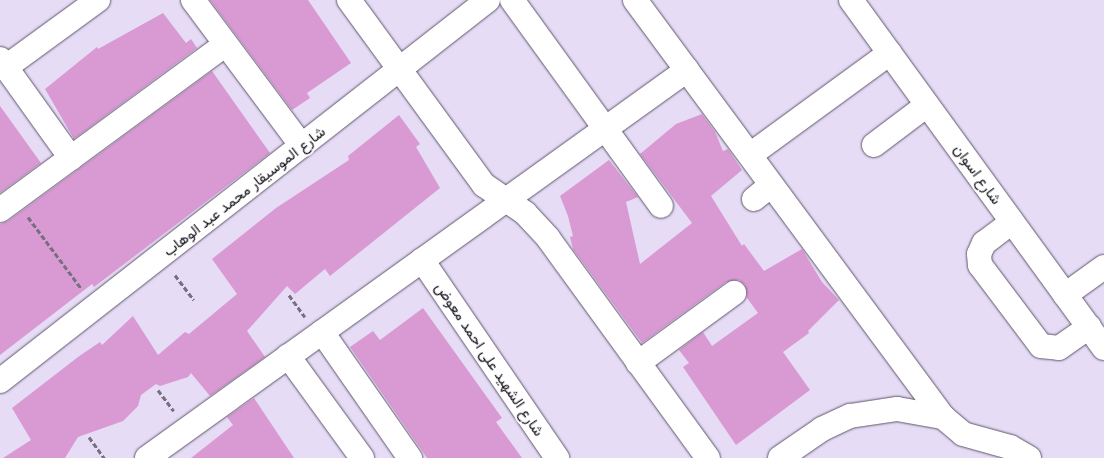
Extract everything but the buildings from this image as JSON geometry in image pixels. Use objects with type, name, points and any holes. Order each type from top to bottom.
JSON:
[{"type":"street","points":[[70,158],[3,63],[98,0]]},
{"type":"street","points":[[193,0],[302,146]]},
{"type":"street","points":[[349,0],[484,185],[524,213],[540,229],[708,458]]},
{"type":"street","name":"شارع الموسيقار محمد عبد الوهاب","points":[[1,377],[95,307],[488,0]]},
{"type":"street","points":[[512,0],[661,206]]},
{"type":"street","points":[[635,0],[750,155],[763,192],[943,417],[963,434],[1010,447],[1029,458]]},
{"type":"street","name":"شارع اسوان","points":[[852,0],[1104,348]]},
{"type":"street","points":[[7,205],[226,44]]},
{"type":"street","points":[[750,155],[890,53]]},
{"type":"street","points":[[147,458],[687,70]]},
{"type":"street","points":[[874,144],[927,104]]},
{"type":"street","points":[[1012,222],[984,243],[979,254],[980,265],[1041,346],[1058,348],[1088,327]]},
{"type":"street","name":"شارع الشهيد على احمد معوض","points":[[422,260],[557,458]]},
{"type":"street","points":[[1065,295],[1104,267]]},
{"type":"street","points":[[638,363],[734,293]]},
{"type":"street","points":[[322,332],[410,458]]},
{"type":"street","points":[[288,356],[355,455]]},
{"type":"street","points":[[780,458],[822,429],[850,416],[897,409],[943,417]]},
{"type":"path","points":[[7,205],[95,307]]},
{"type":"path","points":[[160,256],[194,300]]},
{"type":"path","points":[[89,437],[104,458]]}]
